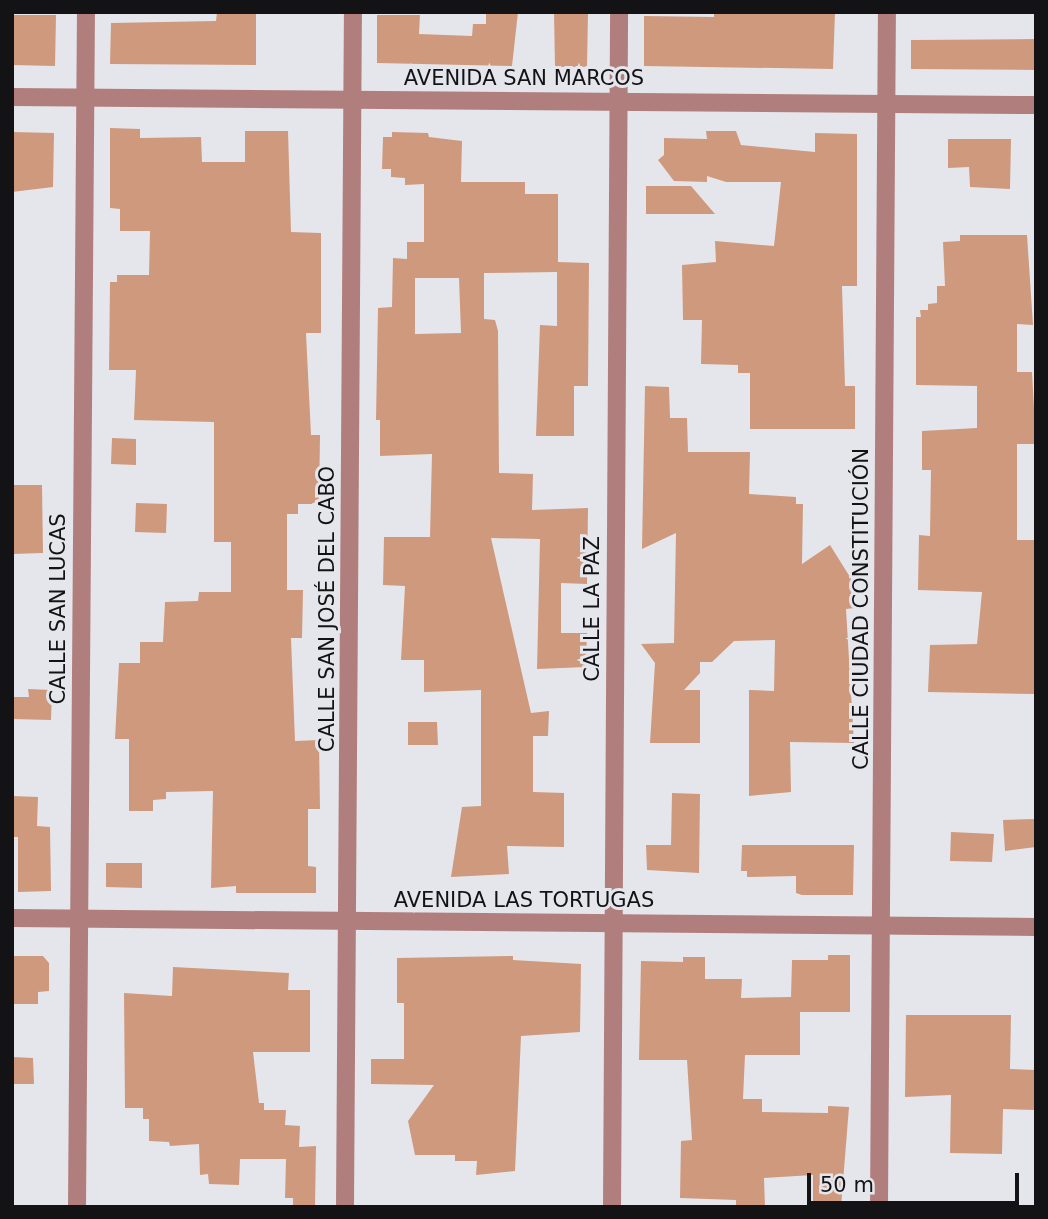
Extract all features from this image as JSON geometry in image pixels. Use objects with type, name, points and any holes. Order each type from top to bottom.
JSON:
[{"type":"street","name":"CALLE SAN LUCAS","points":[[77,1207],[86,12]]},
{"type":"street","name":"CALLE SAN JOSÉ DEL CABO","points":[[345,1207],[353,12]]},
{"type":"street","name":"CALLE LA PAZ","points":[[612,1207],[619,12]]},
{"type":"street","name":"CALLE CIUDAD CONSTITUCIÓN","points":[[879,1207],[887,12]]},
{"type":"street","name":"AVENIDA SAN MARCOS","points":[[12,97],[1036,105]]},
{"type":"street","name":"AVENIDA LAS TORTUGAS","points":[[12,918],[1036,927]]},
{"type":"building","points":[[217,12],[256,12],[256,65],[110,64],[111,23],[216,21]]},
{"type":"building","points":[[486,12],[518,12],[512,66],[377,63],[377,15],[420,15],[419,34],[472,36],[473,24],[486,24]]},
{"type":"building","points":[[554,12],[588,12],[587,67],[555,67]]},
{"type":"building","points":[[714,12],[835,12],[833,69],[644,66],[644,16],[714,17]]},
{"type":"building","points":[[12,15],[56,15],[55,66],[12,65]]},
{"type":"building","points":[[1036,39],[1036,70],[911,69],[911,40]]},
{"type":"building","points":[[110,128],[140,129],[140,138],[201,137],[202,162],[245,162],[245,131],[288,131],[291,232],[321,233],[321,333],[306,333],[311,435],[320,435],[319,504],[298,504],[298,514],[287,514],[287,590],[303,590],[302,638],[291,638],[295,741],[319,740],[320,809],[308,809],[308,866],[316,867],[316,893],[236,893],[236,886],[211,888],[213,791],[166,792],[166,799],[153,800],[153,811],[129,811],[129,739],[115,739],[119,663],[140,663],[140,642],[163,642],[165,602],[198,601],[199,592],[231,592],[231,542],[214,542],[214,422],[134,420],[136,370],[109,370],[110,282],[117,282],[117,275],[149,275],[150,231],[120,231],[120,209],[110,208]]},
{"type":"building","points":[[706,131],[736,131],[741,145],[815,152],[815,133],[857,134],[857,286],[842,286],[845,386],[855,386],[855,429],[750,429],[750,373],[738,373],[738,365],[701,364],[702,320],[683,320],[682,265],[716,262],[715,241],[774,246],[781,182],[726,182],[707,176],[707,182],[674,181],[658,160],[664,155],[664,138],[707,139]]},
{"type":"building","points":[[12,132],[54,133],[53,187],[12,192]]},
{"type":"building","points":[[392,132],[428,133],[429,137],[462,141],[461,182],[525,182],[525,194],[558,194],[558,262],[589,263],[588,386],[574,386],[574,436],[536,436],[540,325],[557,326],[557,272],[484,273],[484,319],[495,320],[498,331],[499,473],[533,474],[532,510],[588,508],[587,584],[561,583],[561,633],[587,633],[586,667],[537,669],[540,539],[491,538],[531,713],[549,711],[548,736],[533,736],[533,792],[564,793],[564,847],[507,846],[509,874],[451,877],[462,807],[481,806],[481,690],[424,692],[424,660],[401,660],[405,586],[383,585],[384,537],[430,537],[432,454],[380,456],[380,420],[376,420],[378,308],[392,307],[393,258],[407,259],[407,242],[424,242],[424,184],[405,185],[405,178],[391,177],[391,169],[382,169],[383,137],[392,137]],"holes":[[[415,278],[459,278],[461,333],[415,334]]]},
{"type":"building","points":[[948,139],[1011,139],[1010,189],[970,187],[969,167],[948,168]]},
{"type":"building","points":[[646,186],[691,186],[715,214],[646,214]]},
{"type":"building","points":[[960,235],[1027,235],[1033,325],[1017,324],[1017,372],[1032,372],[1036,444],[1017,444],[1017,540],[1036,540],[1036,694],[928,692],[930,645],[977,644],[982,592],[918,590],[919,535],[930,536],[931,470],[922,470],[922,431],[977,428],[977,386],[916,385],[916,317],[921,317],[920,310],[928,310],[928,304],[937,303],[937,286],[945,286],[943,242],[960,241]]},
{"type":"building","points":[[645,386],[669,387],[670,418],[687,418],[688,452],[750,452],[749,494],[796,497],[796,504],[803,504],[802,564],[830,545],[855,585],[855,608],[846,609],[854,743],[790,742],[791,792],[749,796],[749,690],[774,691],[775,640],[734,641],[712,662],[700,662],[700,673],[684,690],[700,690],[700,743],[650,743],[655,663],[641,644],[674,643],[676,533],[642,549]]},
{"type":"building","points":[[112,438],[136,439],[136,465],[111,464]]},
{"type":"building","points":[[12,485],[42,485],[43,553],[12,554]]},
{"type":"building","points":[[136,503],[167,504],[166,533],[135,532]]},
{"type":"building","points":[[28,689],[52,690],[51,720],[12,719],[12,697],[29,697]]},
{"type":"building","points":[[408,722],[437,722],[438,745],[408,745]]},
{"type":"building","points":[[672,793],[700,794],[699,873],[647,870],[646,845],[671,845]]},
{"type":"building","points":[[12,796],[38,797],[37,826],[50,827],[51,891],[18,892],[18,837],[12,837]]},
{"type":"building","points":[[1036,819],[1036,847],[1005,851],[1003,820]]},
{"type":"building","points":[[951,832],[994,834],[992,862],[950,861]]},
{"type":"building","points":[[742,845],[854,845],[853,895],[796,893],[796,876],[747,877],[747,871],[741,871]]},
{"type":"building","points":[[106,863],[142,863],[142,888],[106,887]]},
{"type":"building","points":[[828,955],[850,955],[850,1012],[800,1012],[800,1055],[745,1055],[743,1099],[762,1099],[762,1112],[828,1113],[828,1106],[849,1107],[841,1207],[813,1207],[813,1175],[764,1178],[765,1207],[736,1207],[736,1200],[680,1198],[681,1141],[692,1140],[687,1060],[639,1060],[641,961],[683,962],[683,957],[705,957],[705,979],[742,979],[741,998],[791,997],[792,960],[828,960]]},
{"type":"building","points":[[12,956],[43,956],[49,963],[49,991],[38,992],[38,1004],[12,1004]]},
{"type":"building","points":[[513,956],[513,960],[581,964],[580,1032],[521,1036],[515,1171],[476,1175],[477,1161],[455,1161],[455,1155],[415,1155],[408,1121],[434,1085],[371,1084],[371,1059],[404,1059],[404,1003],[397,1003],[397,958]]},
{"type":"building","points":[[173,967],[289,973],[288,990],[310,990],[310,1052],[253,1052],[259,1103],[264,1103],[264,1110],[286,1110],[285,1125],[300,1126],[299,1147],[316,1146],[315,1207],[293,1207],[293,1198],[285,1198],[286,1159],[240,1159],[239,1185],[209,1184],[208,1174],[200,1175],[199,1144],[170,1146],[169,1142],[149,1141],[149,1119],[143,1119],[143,1108],[125,1108],[124,993],[172,996]]},
{"type":"building","points":[[906,1015],[1011,1015],[1010,1069],[1036,1070],[1036,1110],[1003,1109],[1002,1154],[950,1153],[951,1095],[905,1097]]},
{"type":"building","points":[[12,1057],[33,1058],[34,1084],[12,1084]]}]
